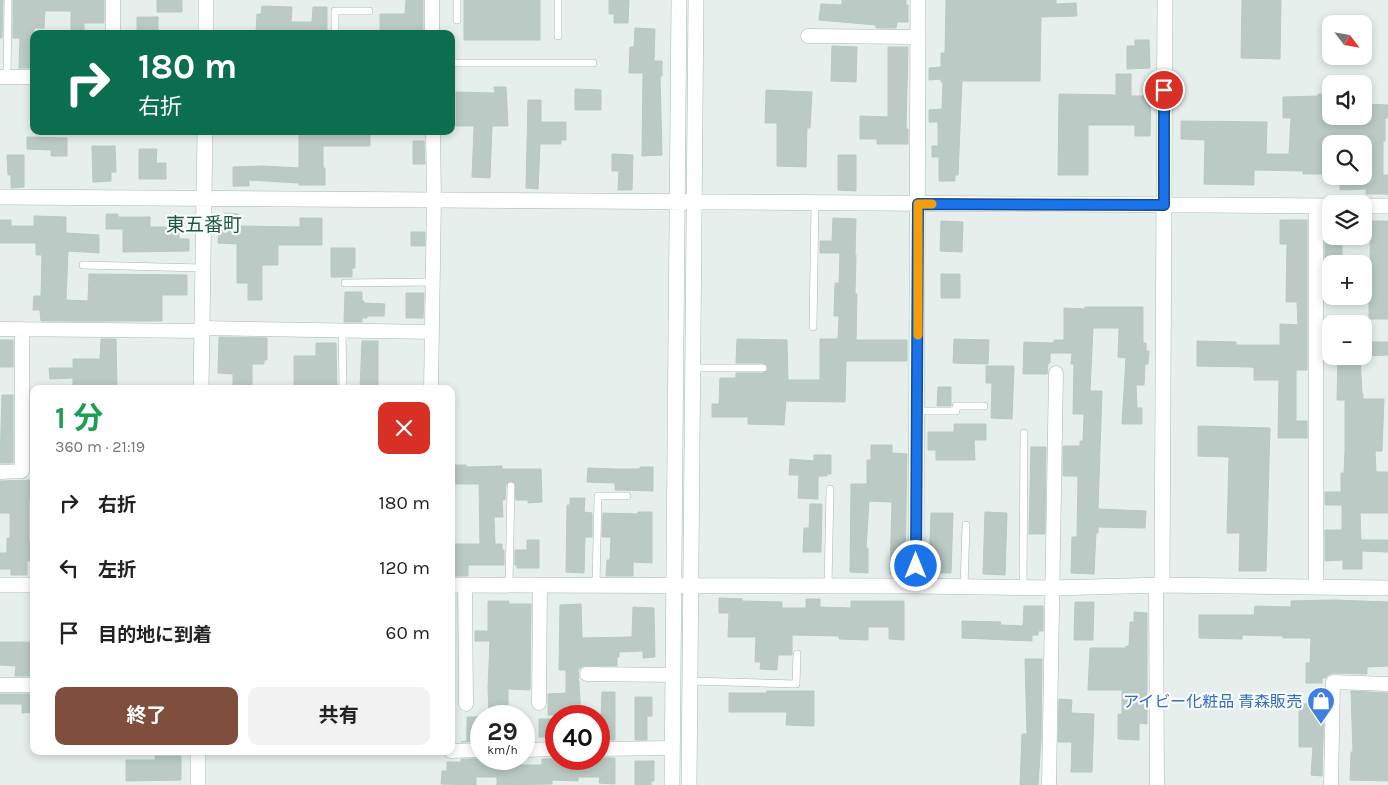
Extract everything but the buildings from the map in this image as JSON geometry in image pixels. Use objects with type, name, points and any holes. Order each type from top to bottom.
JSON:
[{"type":"street","points":[[112,30],[113,0]]},
{"type":"street","points":[[206,0],[206,30]]},
{"type":"street","points":[[432,0],[432,30]]},
{"type":"street","points":[[672,785],[679,0]]},
{"type":"street","points":[[689,785],[696,0]]},
{"type":"street","points":[[916,586],[918,0]]},
{"type":"street","points":[[1157,785],[1165,0]]},
{"type":"street","points":[[808,36],[918,37]]},
{"type":"street","points":[[4,77],[30,77]]},
{"type":"street","points":[[201,385],[205,135]]},
{"type":"street","points":[[431,385],[433,135]]},
{"type":"street","points":[[0,198],[1322,206]]},
{"type":"street","points":[[1372,206],[1388,206]]},
{"type":"street","points":[[1316,587],[1323,245]]},
{"type":"street","points":[[0,329],[432,332]]},
{"type":"street","points":[[0,472],[22,472],[22,329]]},
{"type":"street","points":[[1049,785],[1056,373]]},
{"type":"street","points":[[0,585],[30,586]]},
{"type":"street","points":[[466,704],[458,585],[1052,588],[1159,585],[1388,588]]},
{"type":"street","points":[[540,585],[540,703]]},
{"type":"street","points":[[587,674],[673,675]]},
{"type":"street","points":[[1331,785],[1333,682],[1388,684]]},
{"type":"street","points":[[0,685],[30,685]]},
{"type":"street","points":[[610,749],[672,748]]},
{"type":"street","points":[[455,751],[470,750]]},
{"type":"street","points":[[198,755],[198,785]]},
{"type":"lane","points":[[4,77],[8,0]]},
{"type":"lane","points":[[457,0],[457,20]]},
{"type":"lane","points":[[558,0],[558,36]]},
{"type":"lane","points":[[335,30],[335,10],[369,11]]},
{"type":"lane","points":[[455,63],[593,63]]},
{"type":"lane","points":[[813,327],[814,203]]},
{"type":"lane","points":[[83,265],[202,268]]},
{"type":"lane","points":[[345,283],[432,282]]},
{"type":"lane","points":[[342,330],[343,385]]},
{"type":"lane","points":[[693,368],[762,368]]},
{"type":"lane","points":[[917,411],[956,411],[956,406],[984,406]]},
{"type":"lane","points":[[1023,588],[1024,433]]},
{"type":"lane","points":[[509,585],[511,486]]},
{"type":"lane","points":[[828,586],[830,489]]},
{"type":"lane","points":[[596,585],[598,496],[627,496]]},
{"type":"lane","points":[[964,587],[966,525]]},
{"type":"lane","points":[[690,681],[796,684],[797,654]]},
{"type":"slow traffic","points":[[918,335],[918,204],[932,204]]},
{"type":"place","name":"アイビー化粧品 青森販売","points":[[1321,725]]},
{"type":"district","name":"東五番町","points":[[204,224]]},
{"type":"route","points":[[916,566],[918,204],[1164,205],[1164,90]]}]
